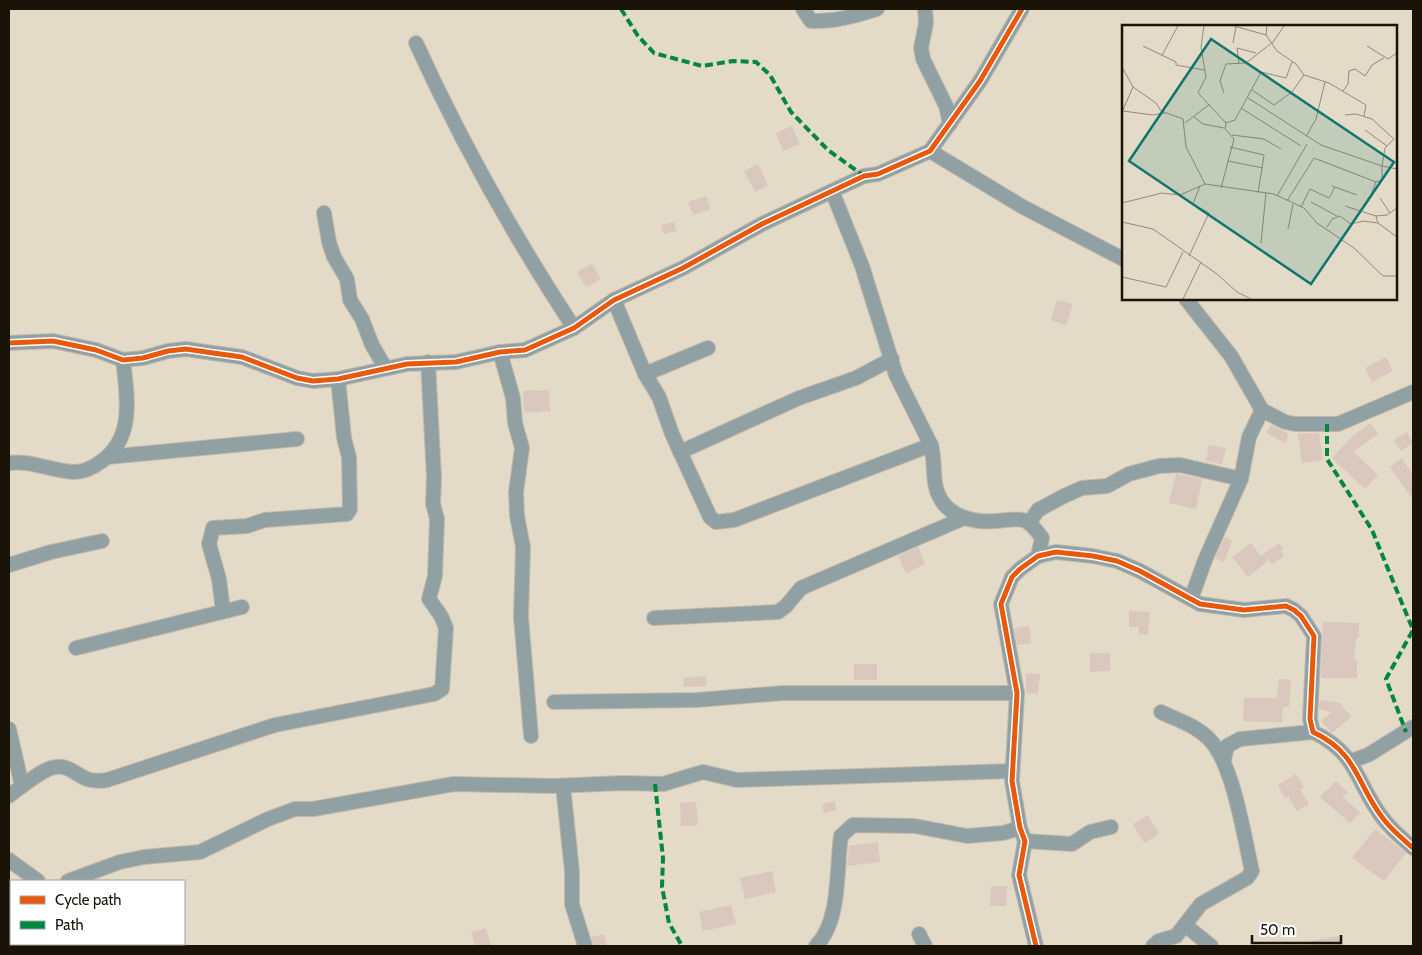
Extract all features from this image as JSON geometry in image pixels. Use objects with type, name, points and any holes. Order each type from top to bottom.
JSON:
[{"type":"street","points":[[803,9],[812,21],[825,22],[877,9]]},
{"type":"street","points":[[925,9],[926,23],[921,48],[923,59],[946,106],[950,124]]},
{"type":"street","points":[[9,343],[52,342],[96,350],[122,360],[186,349],[242,357],[297,378],[313,380],[338,379],[385,367],[428,362],[456,362],[500,352],[525,350],[574,328],[614,300],[683,268],[762,224],[864,176],[878,174],[930,151],[980,81],[1022,9]]},
{"type":"street","points":[[416,43],[448,113],[479,173],[518,241],[574,328]]},
{"type":"street","points":[[930,151],[1023,207],[1122,258]]},
{"type":"street","points":[[832,191],[862,266],[896,375],[931,445],[934,455],[935,486],[940,499],[950,510],[964,518],[979,521],[1018,519],[1029,523],[1056,552]]},
{"type":"street","points":[[324,213],[329,242],[334,257],[347,279],[350,300],[362,319],[372,345],[385,367]]},
{"type":"street","points":[[614,300],[645,374],[659,397],[680,452],[710,517],[716,522],[734,520],[931,445]]},
{"type":"street","points":[[1187,300],[1231,356],[1262,410],[1295,424],[1338,424],[1377,409],[1408,393],[1413,381]]},
{"type":"street","points":[[645,374],[708,348]]},
{"type":"street","points":[[500,352],[513,398],[514,423],[522,448],[516,492],[517,516],[523,547],[521,617],[531,736]]},
{"type":"street","points":[[680,452],[799,398],[856,378],[892,359]]},
{"type":"street","points":[[9,463],[24,463],[75,472],[92,468],[107,457],[120,441],[126,425],[126,392],[122,360]]},
{"type":"street","points":[[9,796],[38,775],[56,766],[72,770],[83,779],[93,782],[107,780],[284,723],[434,694],[442,689],[446,628],[430,599],[434,576],[437,520],[433,504],[434,478],[428,362]]},
{"type":"street","points":[[223,611],[218,579],[208,544],[213,528],[247,526],[265,520],[347,514],[350,509],[349,457],[344,438],[338,379]]},
{"type":"street","points":[[1191,599],[1205,560],[1241,479],[1248,437],[1262,410]]},
{"type":"street","points":[[107,457],[297,439]]},
{"type":"street","points":[[1029,523],[1038,510],[1082,488],[1107,486],[1129,474],[1159,466],[1180,465],[1241,479]]},
{"type":"street","points":[[654,618],[778,612],[786,606],[801,588],[964,518]]},
{"type":"street","points":[[1038,556],[1042,538]]},
{"type":"street","points":[[9,565],[51,552],[102,541]]},
{"type":"street","points":[[1036,946],[1019,875],[1026,842],[1020,828],[1012,771],[1016,736],[1017,693],[1001,604],[1012,577],[1038,556],[1056,552],[1117,561],[1200,604],[1244,610],[1286,606],[1301,616],[1314,636],[1310,719],[1313,732]]},
{"type":"street","points":[[76,648],[242,607]]},
{"type":"street","points":[[554,702],[697,700],[782,693],[1017,693]]},
{"type":"street","points":[[1153,946],[1158,941],[1176,936],[1201,904],[1247,878],[1252,872],[1224,760],[1210,739],[1195,727],[1161,712]]},
{"type":"street","points":[[1351,761],[1368,755],[1413,727]]},
{"type":"street","points":[[9,729],[22,786]]},
{"type":"street","points":[[1224,760],[1227,746],[1240,739],[1313,732],[1336,746],[1351,761],[1370,799],[1386,822],[1413,848]]},
{"type":"street","points":[[71,880],[120,862],[144,857],[200,852],[253,825],[295,809],[313,809],[454,784],[563,786],[623,783],[663,784],[703,772],[718,778],[737,780],[1012,771]]},
{"type":"street","points":[[563,786],[572,872],[572,904],[585,946]]},
{"type":"street","points":[[816,946],[822,940],[832,914],[841,836],[847,828],[853,825],[908,826],[976,836],[1003,834],[1020,828]]},
{"type":"street","points":[[1026,842],[1072,844],[1090,832],[1111,826]]},
{"type":"street","points":[[9,860],[37,880]]},
{"type":"street","points":[[1185,925],[1211,946]]},
{"type":"building","points":[[792,126],[800,144],[783,151],[776,133]]},
{"type":"building","points":[[758,164],[768,185],[755,192],[744,171]]},
{"type":"building","points":[[706,196],[710,209],[693,215],[688,202]]},
{"type":"building","points":[[674,222],[676,231],[664,234],[661,225]]},
{"type":"building","points":[[592,264],[601,279],[586,287],[577,272]]},
{"type":"building","points":[[1057,300],[1073,304],[1066,325],[1051,320]]},
{"type":"building","points":[[1386,357],[1393,371],[1372,382],[1365,368]]},
{"type":"building","points":[[549,390],[550,411],[524,413],[523,391]]},
{"type":"building","points":[[1370,423],[1378,434],[1353,452],[1378,475],[1365,489],[1332,458],[1354,435]]},
{"type":"building","points":[[1271,425],[1289,434],[1285,443],[1266,433]]},
{"type":"building","points":[[1407,432],[1413,443],[1401,451],[1394,440]]},
{"type":"building","points":[[1319,433],[1323,460],[1302,463],[1298,434]]},
{"type":"building","points":[[1209,445],[1226,448],[1222,464],[1206,461]]},
{"type":"building","points":[[1402,458],[1413,475],[1413,500],[1390,467]]},
{"type":"building","points":[[1176,474],[1202,479],[1196,509],[1169,503]]},
{"type":"building","points":[[1225,537],[1232,541],[1224,562],[1215,558]]},
{"type":"building","points":[[1251,543],[1261,556],[1279,543],[1283,549],[1281,551],[1284,556],[1272,564],[1269,560],[1248,577],[1232,557]]},
{"type":"building","points":[[918,547],[925,564],[906,573],[898,556]]},
{"type":"building","points":[[1129,611],[1150,612],[1148,635],[1138,634],[1139,627],[1129,627]]},
{"type":"building","points":[[1323,622],[1359,623],[1359,638],[1356,638],[1354,660],[1357,660],[1357,678],[1321,678]]},
{"type":"building","points":[[1029,626],[1031,643],[1017,645],[1014,628]]},
{"type":"building","points":[[1090,653],[1110,653],[1110,671],[1090,672]]},
{"type":"building","points":[[854,664],[877,664],[877,680],[854,680]]},
{"type":"building","points":[[1026,673],[1040,674],[1038,694],[1026,693]]},
{"type":"building","points":[[706,676],[706,686],[684,687],[683,678]]},
{"type":"building","points":[[1279,679],[1291,680],[1289,707],[1283,707],[1282,722],[1243,721],[1244,698],[1277,698]]},
{"type":"building","points":[[1320,700],[1340,703],[1351,717],[1332,733],[1321,721],[1332,712],[1319,709]]},
{"type":"building","points":[[1296,774],[1304,788],[1300,789],[1309,804],[1297,811],[1288,796],[1285,798],[1278,785]]},
{"type":"building","points":[[1336,781],[1348,792],[1343,797],[1360,813],[1350,823],[1320,797]]},
{"type":"building","points":[[835,801],[836,810],[824,813],[822,804]]},
{"type":"building","points":[[696,802],[698,825],[681,826],[680,803]]},
{"type":"building","points":[[1148,815],[1159,834],[1144,843],[1133,824]]},
{"type":"building","points":[[1375,829],[1406,853],[1384,881],[1352,858]]},
{"type":"building","points":[[878,842],[880,862],[847,866],[849,846]]},
{"type":"building","points":[[772,871],[776,892],[745,899],[740,878]]},
{"type":"building","points":[[991,886],[1007,886],[1006,906],[990,906]]},
{"type":"building","points":[[731,905],[736,924],[703,931],[699,912]]},
{"type":"building","points":[[486,928],[491,946],[475,946],[471,932]]},
{"type":"building","points":[[604,934],[607,946],[594,946],[591,937]]},
{"type":"building","points":[[1339,936],[1341,946],[1310,946],[1310,941]]},
{"type":"marked path","points":[[621,9],[638,36],[654,53],[702,66],[733,61],[756,62],[770,75],[791,112],[828,150],[864,176]]},
{"type":"marked path","points":[[1327,424],[1327,459],[1372,530],[1413,630],[1386,679],[1406,732]]},
{"type":"marked path","points":[[655,784],[663,858],[662,887],[669,923],[682,946]]},
{"type":"cycle path","points":[[9,343],[53,341],[96,350],[123,360],[186,349],[242,357],[297,378],[313,381],[338,379],[407,364],[456,362],[500,352],[525,350],[574,328],[614,300],[683,268],[762,224],[864,176],[878,174],[930,151],[980,81],[1022,9]]},
{"type":"cycle path","points":[[1036,946],[1019,875],[1025,841],[1020,828],[1012,781],[1017,693],[1001,604],[1012,577],[1038,556],[1056,552],[1117,561],[1140,571],[1200,604],[1244,610],[1286,606],[1294,610],[1301,616],[1314,636],[1310,719],[1313,732],[1340,750],[1356,772],[1385,821],[1413,848]]}]
